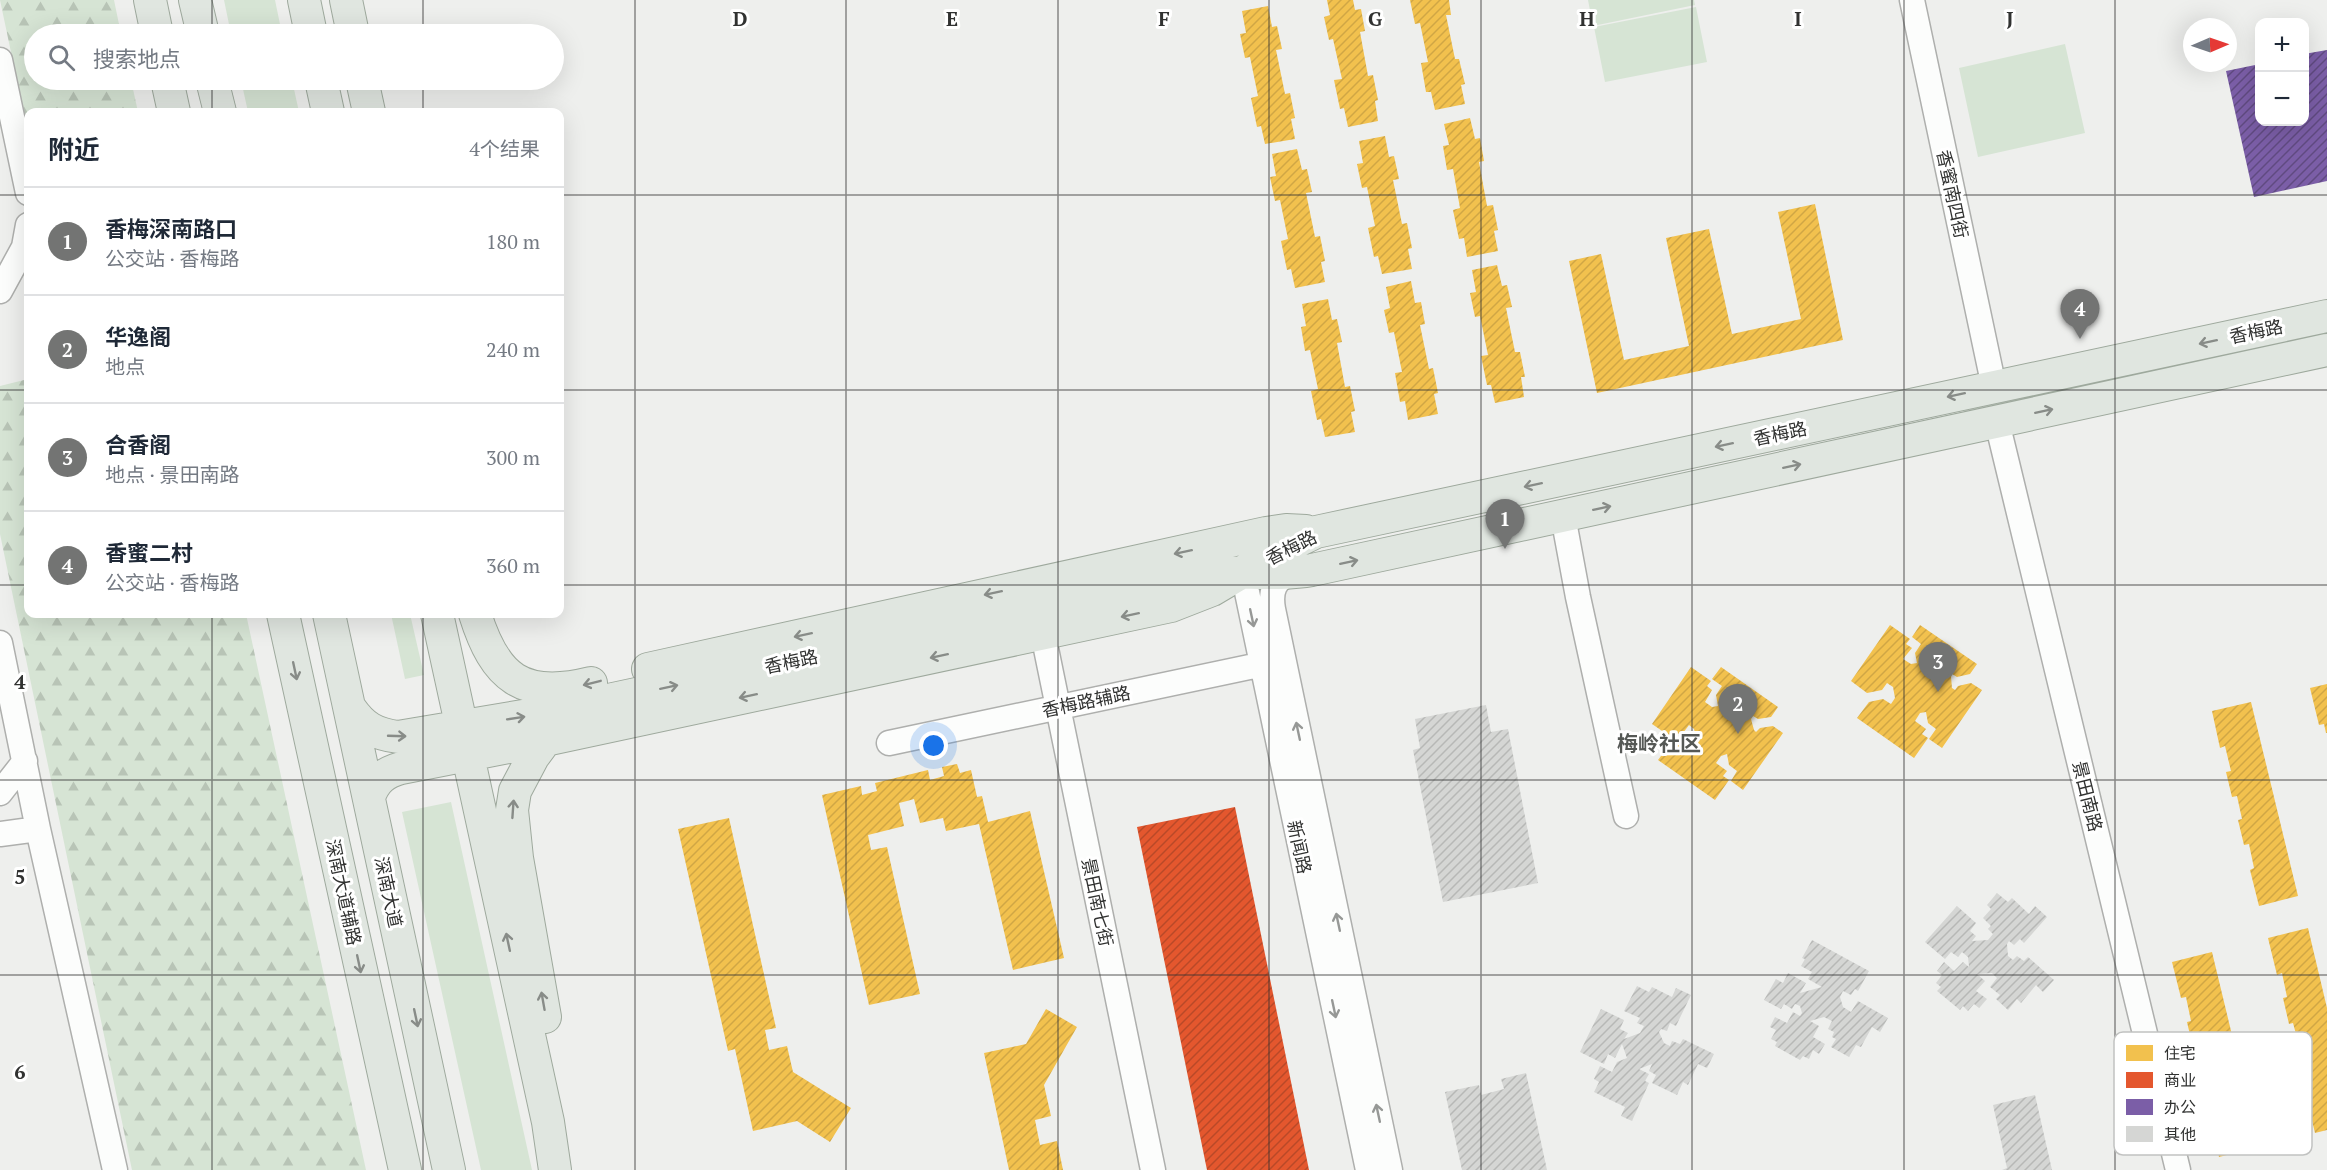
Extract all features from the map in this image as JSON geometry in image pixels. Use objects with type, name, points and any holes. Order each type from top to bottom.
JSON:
[{"type":"main road","points":[[150,0],[155,24]]},
{"type":"main road","points":[[195,0],[201,24]]},
{"type":"main road","points":[[304,0],[309,24]]},
{"type":"main road","points":[[346,0],[351,24]]},
{"type":"main road","points":[[169,90],[173,108]]},
{"type":"main road","points":[[214,90],[219,108]]},
{"type":"main road","points":[[323,90],[327,108]]},
{"type":"main road","points":[[364,90],[368,108]]},
{"type":"main road","name":"香梅路","points":[[350,708],[360,723],[382,735],[464,741],[546,740],[1171,606],[1202,595],[1282,548],[1316,532],[2327,316]]},
{"type":"main road","name":"香梅路","points":[[369,797],[377,780],[390,771],[464,741],[571,708],[1178,578],[1208,573],[1292,573],[2327,350]]},
{"type":"main road","points":[[476,618],[483,640],[501,669],[515,679],[533,687],[551,690],[576,687],[1266,533],[1297,530],[1316,532]]},
{"type":"main road","name":"深南大道辅路","points":[[284,618],[405,1170]]},
{"type":"main road","name":"深南大道","points":[[330,618],[449,1170]]},
{"type":"main road","points":[[438,618],[548,1122],[555,1170]]},
{"type":"main road","points":[[449,670],[457,640],[459,618]]},
{"type":"main road","points":[[548,1122],[550,1062],[546,1023],[517,858],[512,810],[515,791],[533,757],[571,708]]},
{"type":"street","name":"香蜜南四街","points":[[1912,0],[1994,387]]},
{"type":"street","points":[[0,60],[24,174]]},
{"type":"street","points":[[0,291],[24,247]]},
{"type":"street","name":"景田南路","points":[[1998,422],[2145,1032]]},
{"type":"street","points":[[1563,516],[1578,597],[1626,816]]},
{"type":"street","name":"新闻路","points":[[1242,573],[1252,576],[1263,587],[1273,609]]},
{"type":"street","name":"新闻路","points":[[1242,573],[1272,662],[1390,1170]]},
{"type":"street","name":"新闻路","points":[[1292,573],[1282,577],[1275,585],[1272,594],[1272,662],[1368,1170]]},
{"type":"street","name":"景田南七街","points":[[1043,634],[1153,1170]]},
{"type":"street","points":[[0,642],[38,829],[115,1170]]},
{"type":"street","name":"香梅路辅路","points":[[889,742],[1272,662]]},
{"type":"street","points":[[0,793],[24,760]]},
{"type":"street","points":[[0,834],[38,829]]},
{"type":"street","name":"景田南路","points":[[2174,1155],[2178,1170]]},
{"type":"green space","points":[[0,0],[114,0],[119,24],[24,24],[24,90],[133,90],[137,108],[24,108],[24,114]]},
{"type":"green space","points":[[224,0],[275,0],[280,24],[229,24]]},
{"type":"green space","points":[[1588,0],[1694,0],[1695,5],[1593,26]]},
{"type":"green space","points":[[1696,7],[1707,62],[1605,82],[1594,27]]},
{"type":"green space","points":[[2065,44],[2085,133],[1978,157],[1959,68]]},
{"type":"green space","points":[[243,90],[294,90],[298,108],[247,108]]},
{"type":"green space","points":[[24,380],[24,618],[247,618],[366,1170],[132,1170],[0,534],[0,386]]},
{"type":"green space","points":[[392,618],[411,618],[424,675],[405,679]]},
{"type":"green space","points":[[451,802],[532,1170],[481,1170],[402,812]]},
{"type":"building: 住宅","points":[[1327,0],[1353,0],[1355,10],[1361,9],[1365,31],[1360,32],[1368,76],[1373,75],[1378,100],[1375,101],[1378,121],[1348,127],[1344,108],[1340,109],[1334,80],[1342,79],[1333,39],[1329,40],[1324,17],[1330,15]]},
{"type":"building: 住宅","points":[[1410,0],[1449,0],[1451,15],[1446,15],[1455,59],[1459,59],[1465,84],[1461,85],[1465,104],[1435,110],[1431,92],[1426,92],[1421,63],[1428,62],[1420,23],[1415,24]]},
{"type":"building: 住宅","points":[[1268,6],[1272,27],[1277,26],[1282,49],[1276,50],[1285,94],[1290,93],[1295,118],[1291,119],[1295,139],[1265,144],[1261,126],[1257,127],[1251,98],[1258,96],[1250,57],[1245,58],[1240,34],[1246,33],[1242,11]]},
{"type":"building: 住宅","points":[[1470,118],[1475,139],[1480,138],[1484,161],[1479,162],[1487,206],[1493,205],[1498,230],[1494,231],[1498,251],[1467,257],[1464,238],[1459,239],[1453,210],[1460,208],[1453,169],[1447,170],[1443,146],[1449,145],[1444,124]]},
{"type":"building: 住宅","points":[[1385,136],[1389,157],[1394,156],[1399,179],[1393,180],[1402,224],[1407,223],[1412,248],[1408,249],[1412,269],[1382,274],[1378,256],[1374,257],[1368,228],[1375,226],[1367,187],[1362,188],[1357,164],[1363,163],[1359,141]]},
{"type":"building: 住宅","points":[[1297,149],[1302,170],[1307,169],[1312,192],[1306,193],[1315,237],[1320,236],[1325,261],[1321,262],[1325,282],[1295,288],[1291,269],[1287,270],[1281,241],[1288,239],[1280,200],[1275,201],[1270,177],[1276,176],[1272,154]]},
{"type":"building: 住宅","points":[[1815,204],[1843,340],[1597,393],[1569,261],[1601,254],[1624,360],[1689,346],[1666,238],[1709,229],[1732,334],[1801,319],[1778,212]]},
{"type":"building: 住宅","points":[[1497,265],[1502,286],[1507,285],[1512,307],[1506,308],[1515,352],[1520,352],[1525,377],[1521,377],[1524,397],[1495,403],[1491,385],[1487,385],[1481,356],[1488,355],[1480,316],[1475,317],[1470,293],[1476,292],[1472,270]]},
{"type":"building: 住宅","points":[[1411,281],[1415,303],[1421,302],[1425,324],[1420,325],[1429,369],[1433,368],[1438,393],[1434,394],[1438,414],[1408,420],[1405,401],[1400,402],[1395,373],[1402,372],[1394,332],[1389,333],[1384,310],[1390,308],[1386,287]]},
{"type":"building: 住宅","points":[[1328,299],[1332,320],[1337,319],[1342,342],[1337,343],[1345,387],[1350,386],[1355,411],[1351,412],[1355,432],[1325,437],[1321,419],[1317,420],[1311,391],[1318,389],[1310,350],[1305,351],[1301,327],[1306,326],[1302,304]]},
{"type":"building: 住宅","points":[[1890,625],[1910,639],[1906,644],[1912,648],[1903,659],[1911,664],[1917,663],[1915,653],[1921,644],[1912,637],[1920,625],[1977,664],[1970,674],[1957,677],[1952,674],[1952,688],[1955,690],[1958,686],[1971,683],[1982,690],[1942,748],[1929,739],[1936,729],[1928,723],[1926,712],[1920,713],[1915,721],[1926,729],[1922,734],[1928,738],[1914,758],[1857,718],[1869,702],[1883,699],[1891,704],[1895,698],[1893,687],[1887,683],[1882,690],[1867,693],[1851,681]]},
{"type":"building: 住宅","points":[[1691,667],[1711,681],[1707,686],[1712,690],[1705,702],[1712,707],[1718,706],[1716,695],[1722,686],[1712,679],[1721,667],[1778,707],[1771,717],[1758,719],[1753,716],[1751,719],[1754,730],[1756,732],[1760,728],[1773,726],[1783,733],[1743,790],[1731,781],[1737,771],[1729,765],[1727,754],[1721,756],[1716,763],[1727,771],[1723,776],[1729,780],[1715,800],[1658,760],[1670,744],[1685,741],[1692,747],[1697,741],[1694,729],[1689,725],[1683,733],[1668,735],[1652,724]]},
{"type":"building: 住宅","points":[[2327,684],[2326,733],[2324,724],[2319,725],[2310,688]]},
{"type":"building: 住宅","points":[[2251,702],[2298,896],[2259,906],[2250,870],[2254,868],[2249,844],[2244,845],[2238,820],[2242,819],[2237,796],[2232,797],[2226,772],[2231,771],[2225,746],[2220,748],[2212,711]]},
{"type":"building: 住宅","points":[[957,764],[960,773],[971,770],[977,797],[982,796],[988,822],[1030,811],[1064,958],[1013,970],[979,824],[946,831],[943,818],[920,823],[914,799],[899,803],[904,826],[868,835],[871,850],[887,847],[920,994],[869,1005],[822,795],[861,786],[862,795],[877,791],[875,783],[928,770],[930,780],[944,776],[942,767]]},
{"type":"building: 住宅","points":[[729,818],[776,1028],[765,1030],[769,1050],[787,1046],[793,1072],[851,1108],[830,1142],[797,1121],[753,1131],[735,1049],[728,1051],[678,829]]},
{"type":"building: 住宅","points":[[2308,928],[2327,1008],[2327,1130],[2315,1133],[2312,1121],[2312,1032],[2295,1032],[2293,1023],[2289,1024],[2283,998],[2287,997],[2282,973],[2277,975],[2268,938]]},
{"type":"building: 住宅","points":[[2212,952],[2231,1032],[2189,1032],[2187,1022],[2191,1021],[2186,997],[2181,998],[2172,962]]},
{"type":"building: 住宅","points":[[1046,1009],[1077,1027],[1044,1085],[1051,1116],[1035,1120],[1040,1145],[1057,1141],[1063,1170],[1009,1170],[984,1053],[1026,1044]]},
{"type":"building: 商业","points":[[1235,807],[1309,1170],[1207,1170],[1137,827]]},
{"type":"building: 办公","points":[[2327,50],[2327,181],[2254,197],[2226,72],[2237,72],[2237,69],[2255,65],[2255,126],[2309,126],[2309,53]]},
{"type":"building: 其他","points":[[1486,705],[1491,732],[1508,729],[1538,883],[1443,902],[1413,750],[1420,748],[1415,719]]},
{"type":"building: 其他","points":[[1997,893],[2008,902],[2012,898],[2029,914],[2035,906],[2047,917],[2024,943],[2020,939],[2014,945],[2009,941],[2008,956],[2013,960],[2017,956],[2024,961],[2028,957],[2054,980],[2043,992],[2036,985],[2021,1003],[2017,999],[2008,1010],[1996,999],[2000,995],[1990,987],[1997,978],[1992,973],[1977,974],[1985,981],[1976,991],[1987,999],[1979,1008],[1974,1004],[1968,1011],[1963,1006],[1960,1010],[1937,991],[1941,987],[1936,983],[1942,975],[1937,971],[1944,962],[1954,971],[1963,962],[1969,967],[1968,957],[1962,952],[1958,957],[1951,952],[1945,959],[1925,942],[1957,906],[1976,923],[1970,931],[1976,936],[1972,941],[1988,940],[1993,934],[1988,929],[1991,926],[1983,918],[1991,909],[1987,905]]},
{"type":"building: 其他","points":[[1812,940],[1869,971],[1858,991],[1855,989],[1851,995],[1843,991],[1840,997],[1843,1007],[1851,1012],[1858,1001],[1888,1018],[1880,1032],[1872,1027],[1861,1047],[1856,1045],[1849,1057],[1831,1047],[1836,1039],[1832,1037],[1834,1032],[1828,1029],[1832,1021],[1824,1017],[1810,1021],[1819,1026],[1813,1037],[1825,1044],[1819,1054],[1813,1050],[1809,1059],[1803,1056],[1800,1060],[1775,1046],[1777,1042],[1771,1039],[1776,1030],[1770,1027],[1775,1017],[1787,1023],[1793,1012],[1800,1016],[1802,1013],[1800,1006],[1795,1004],[1792,1009],[1784,1004],[1781,1009],[1764,1000],[1776,979],[1783,983],[1788,973],[1806,983],[1800,993],[1822,987],[1808,979],[1812,972],[1801,966],[1805,959],[1802,958]]},
{"type":"building: 其他","points":[[1637,986],[1649,992],[1652,987],[1672,997],[1676,988],[1691,995],[1676,1026],[1670,1023],[1667,1031],[1661,1029],[1659,1032],[1664,1043],[1670,1046],[1672,1041],[1680,1044],[1683,1039],[1714,1054],[1707,1068],[1698,1064],[1688,1085],[1683,1082],[1677,1095],[1652,1083],[1656,1075],[1649,1071],[1652,1064],[1639,1069],[1649,1074],[1645,1081],[1649,1083],[1632,1121],[1621,1116],[1625,1107],[1594,1092],[1599,1082],[1594,1079],[1600,1066],[1612,1072],[1617,1062],[1627,1058],[1622,1044],[1615,1058],[1608,1054],[1604,1064],[1580,1052],[1601,1009],[1624,1020],[1620,1029],[1628,1033],[1624,1039],[1640,1033],[1644,1026],[1637,1023],[1640,1018],[1624,1011]]},
{"type":"building: 其他","points":[[1526,1073],[1547,1170],[1462,1170],[1445,1092],[1479,1085],[1481,1095],[1504,1089],[1501,1079]]},
{"type":"building: 其他","points":[[2035,1095],[2052,1170],[2002,1170],[2007,1168],[1993,1105]]},
{"type":"place","name":"香蜜二村","points":[[2080,339]]},
{"type":"place","name":"香梅深南路口","points":[[1505,549]]},
{"type":"place","name":"合香阁","points":[[1938,692]]},
{"type":"place","name":"华逸阁","points":[[1738,734]]},
{"type":"district","name":"梅岭社区","points":[[1659,743]]}]
